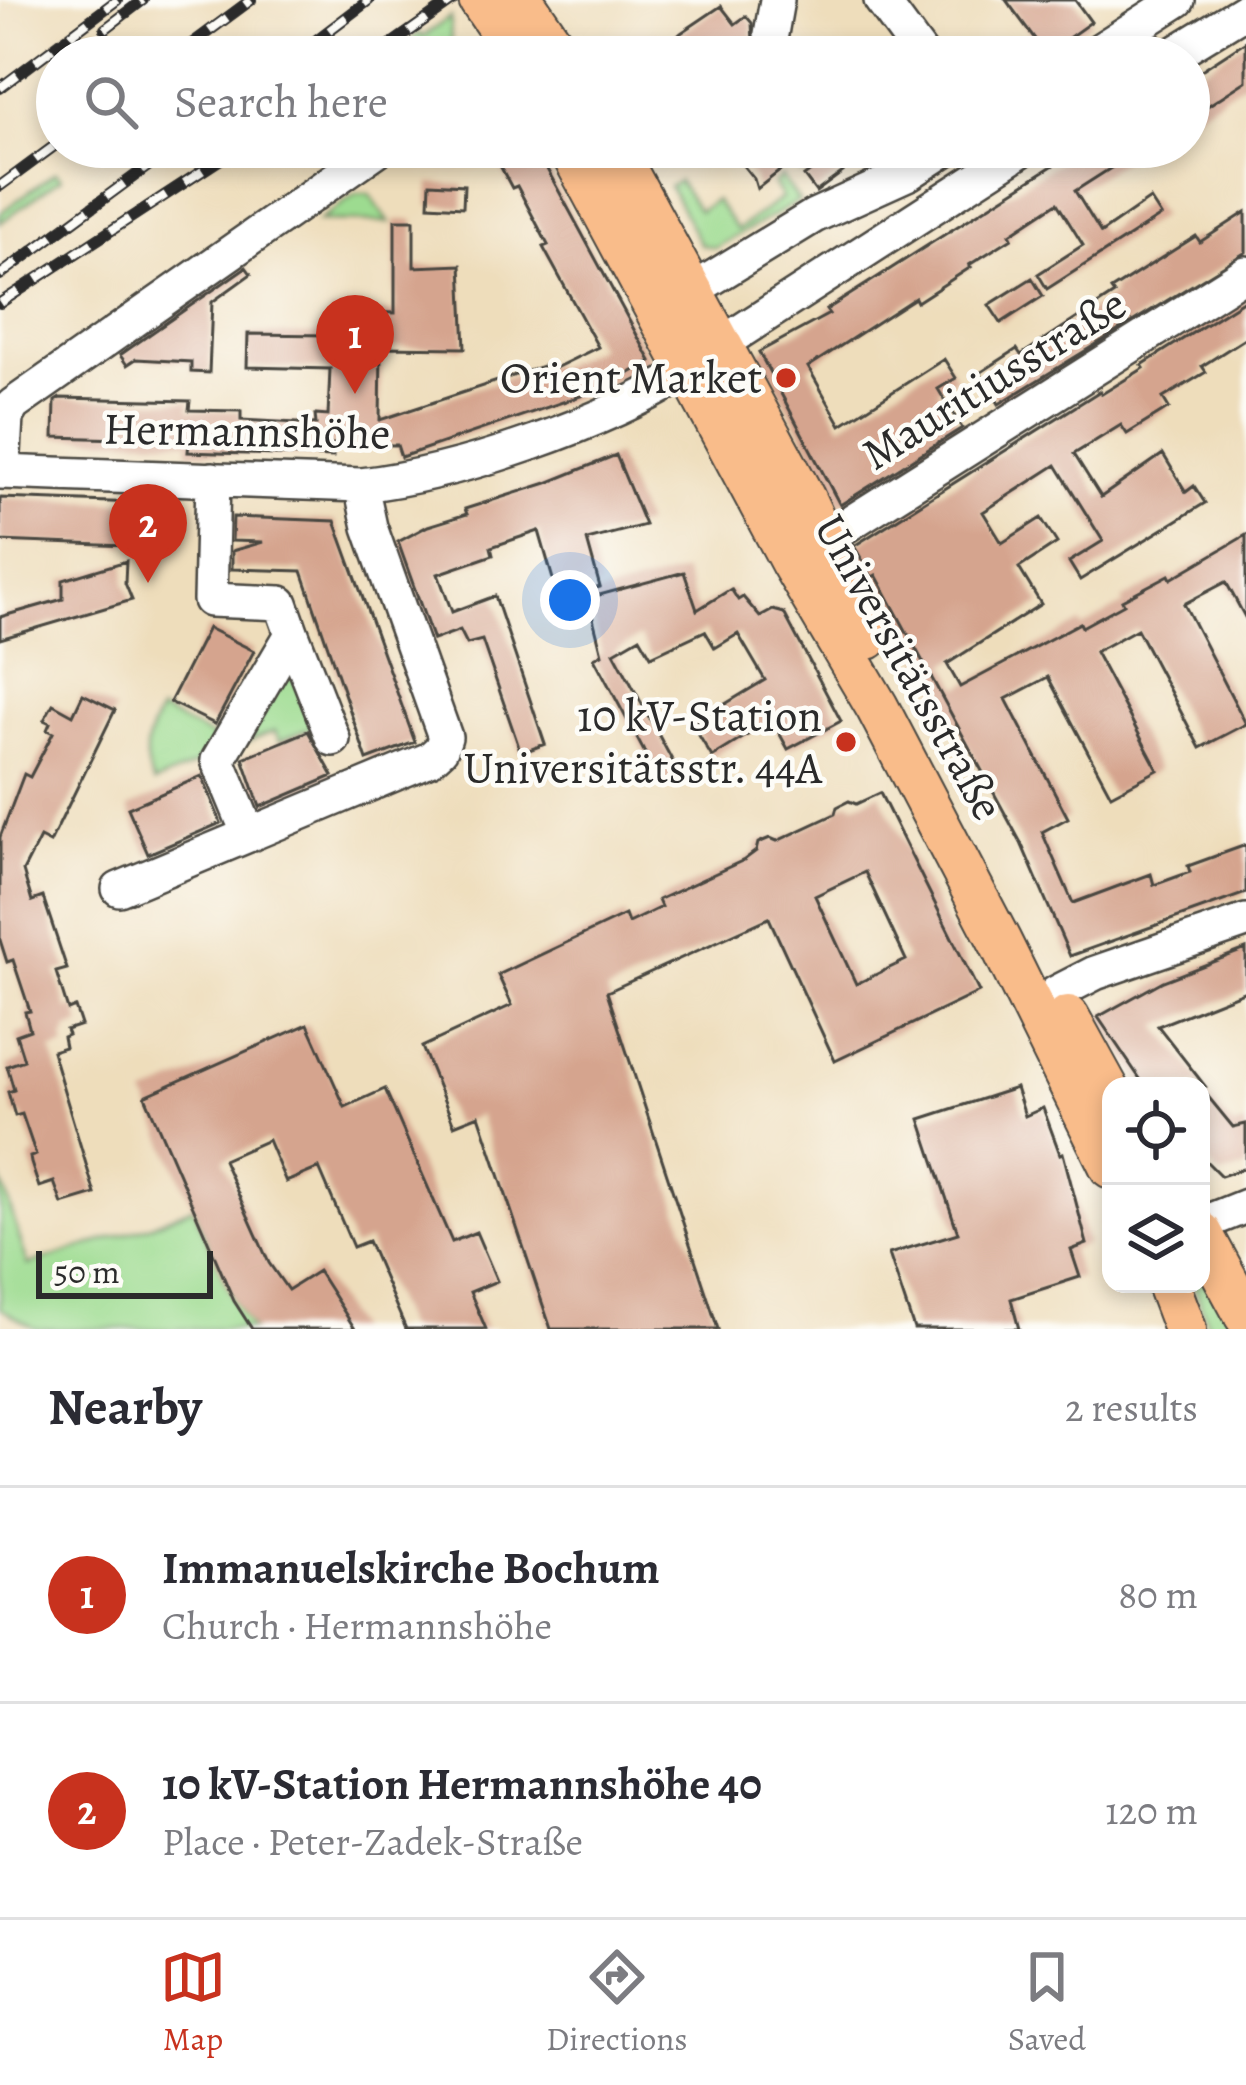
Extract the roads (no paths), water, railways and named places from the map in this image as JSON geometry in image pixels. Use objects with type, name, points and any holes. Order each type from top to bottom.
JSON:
[{"type":"main road","points":[[480,0],[505,36]]},
{"type":"main road","points":[[522,0],[547,36]]},
{"type":"main road","name":"Universitätsstraße","points":[[583,168],[705,357],[807,551],[845,647],[1047,1004],[1102,1082]]},
{"type":"main road","points":[[625,168],[693,290],[705,357]]},
{"type":"main road","name":"Universitätsstraße","points":[[1047,1004],[1102,1144]]},
{"type":"main road","points":[[1210,1246],[1246,1316]]},
{"type":"main road","points":[[1171,1293],[1185,1329]]},
{"type":"street","points":[[771,34],[777,0]]},
{"type":"street","points":[[1122,36],[1178,0]]},
{"type":"street","points":[[895,8],[911,36]]},
{"type":"street","points":[[1203,36],[1246,10]]},
{"type":"street","points":[[2,472],[6,417],[13,405],[351,168]]},
{"type":"street","points":[[693,290],[814,216],[914,168]]},
{"type":"street","name":"Hermannshöhe","points":[[2,472],[362,485],[405,480],[605,416],[705,357],[994,168]]},
{"type":"street","name":"Mauritiusstraße","points":[[807,551],[1246,273]]},
{"type":"street","points":[[213,479],[210,600],[281,603],[333,739]]},
{"type":"street","points":[[119,889],[430,759],[441,749],[445,737],[370,527],[362,485]]},
{"type":"street","points":[[250,835],[218,760],[292,634]]},
{"type":"street","points":[[1047,1004],[1095,973],[1246,920]]},
{"type":"street","points":[[1210,1224],[1246,1207]]},
{"type":"railway","points":[[69,36],[117,0]]},
{"type":"railway","points":[[105,29],[143,0]]},
{"type":"railway","points":[[202,36],[251,0]]},
{"type":"railway","points":[[322,36],[369,0]]},
{"type":"railway","points":[[403,36],[454,0]]},
{"type":"railway","points":[[0,88],[36,61]]},
{"type":"railway","points":[[0,186],[36,159]]},
{"type":"railway","points":[[0,275],[145,168]]},
{"type":"railway","points":[[0,303],[207,168]]},
{"type":"place","name":"Orient Market","points":[[786,378]]},
{"type":"place","name":"Immanuelskirche Bochum","points":[[355,394]]},
{"type":"place","name":"10 kV-Station Hermannshöhe 40","points":[[148,583]]},
{"type":"place","name":"10 kV-Station Universitätsstr. 44A","points":[[846,742]]}]
